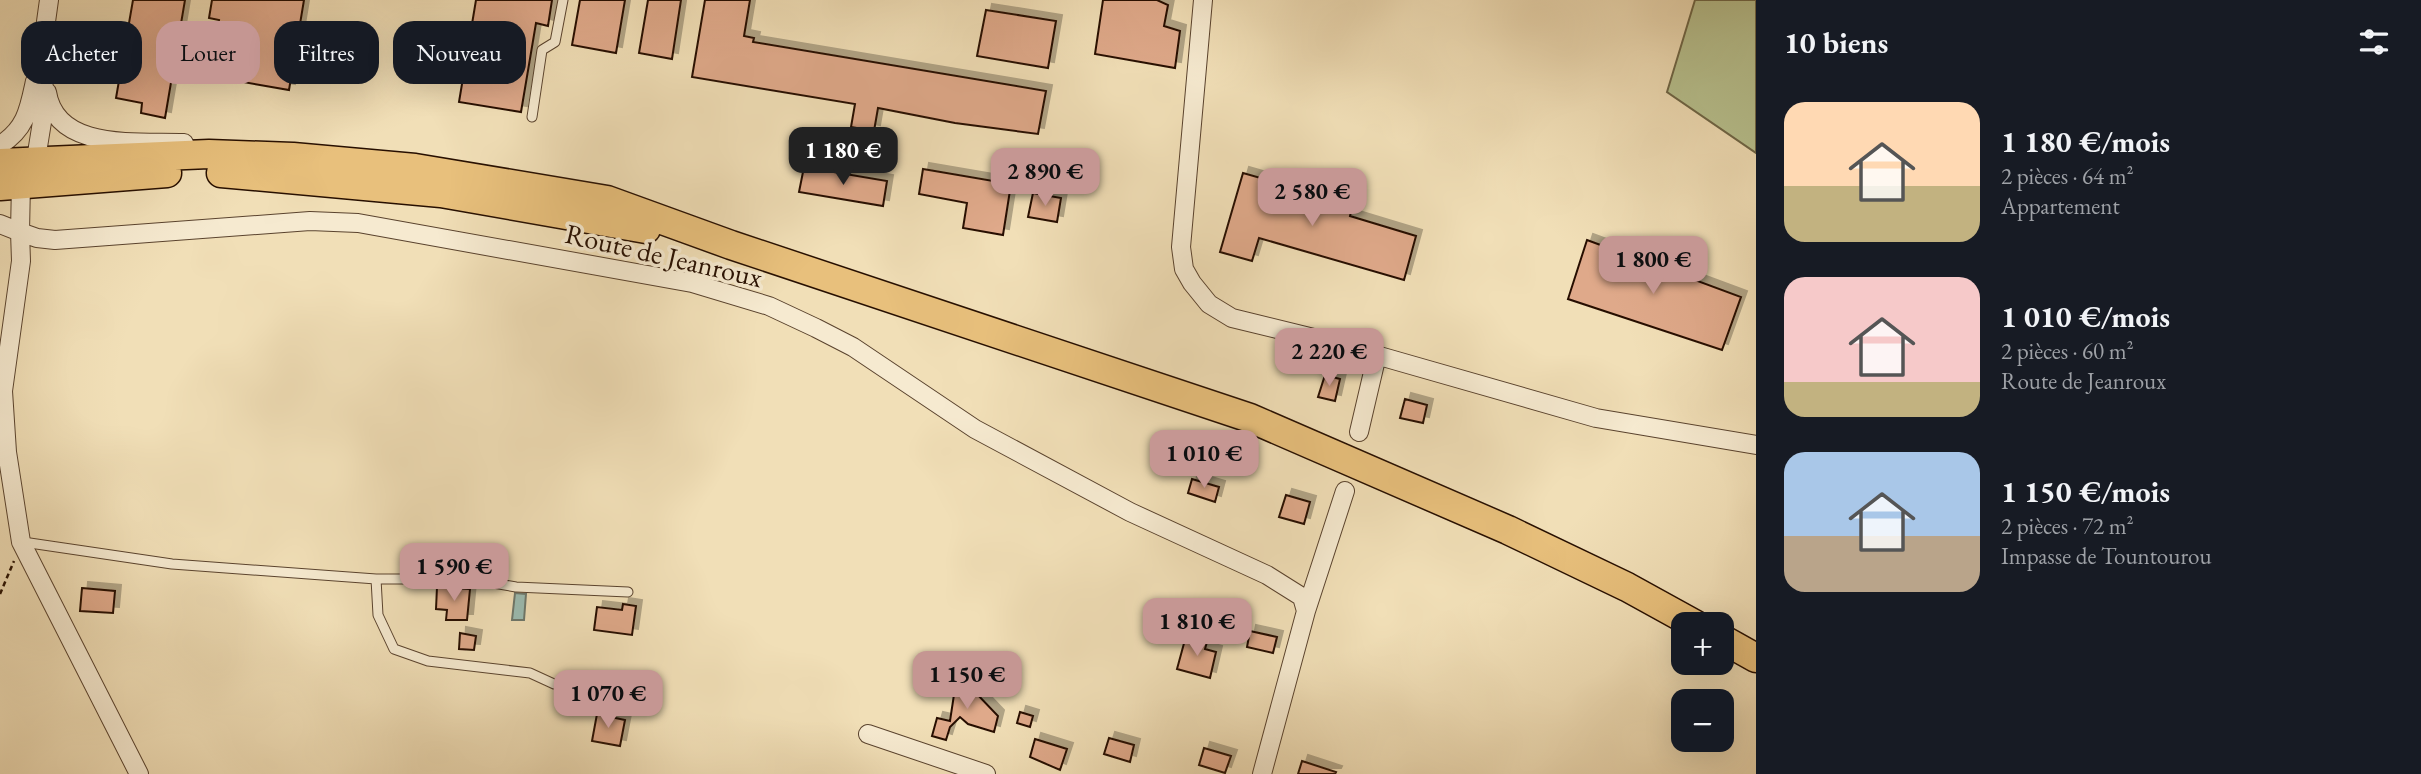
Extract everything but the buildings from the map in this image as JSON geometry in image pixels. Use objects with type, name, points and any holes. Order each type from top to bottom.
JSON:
[{"type":"main road","points":[[0,163],[36,159],[209,154],[342,161],[415,168],[607,200],[731,245],[1250,418],[1508,530],[1628,587],[1673,612]]},
{"type":"main road","points":[[11,184],[169,172],[241,174],[441,193],[731,245]]},
{"type":"main road","points":[[1734,646],[1756,658]]},
{"type":"street","points":[[47,21],[49,0]]},
{"type":"street","points":[[1203,0],[1181,247],[1184,269],[1209,304],[1232,318],[1377,355],[1595,418],[1756,446]]},
{"type":"street","points":[[0,145],[14,136],[27,120],[34,84]]},
{"type":"street","points":[[43,84],[36,159],[11,184],[20,232],[21,261],[2,404],[6,452],[21,542],[139,774]]},
{"type":"street","points":[[45,84],[48,103],[54,114],[83,135],[118,141],[309,150],[328,153],[342,161]]},
{"type":"street","name":"Route de Jeanroux","points":[[0,224],[37,238],[55,240],[310,221],[358,223],[692,282],[769,306],[853,347],[975,429],[1047,470],[1286,584],[1302,597],[1306,611]]},
{"type":"street","points":[[1359,432],[1377,355]]},
{"type":"street","points":[[1262,774],[1306,611],[1345,491]]},
{"type":"street","points":[[868,734],[986,774]]},
{"type":"lane","points":[[532,117],[542,50],[555,42],[563,0]]},
{"type":"lane","points":[[0,236],[20,232]]},
{"type":"lane","points":[[21,542],[172,564],[376,579],[470,579],[516,587],[628,592]]},
{"type":"lane","points":[[376,579],[378,615],[394,649],[428,661],[530,673],[554,684]]},
{"type":"path","points":[[0,594],[21,542]]},
{"type":"green space","points":[[1695,0],[1756,0],[1756,153],[1667,92]]},
{"type":"water","points":[[515,593],[526,594],[524,620],[512,620]]}]
